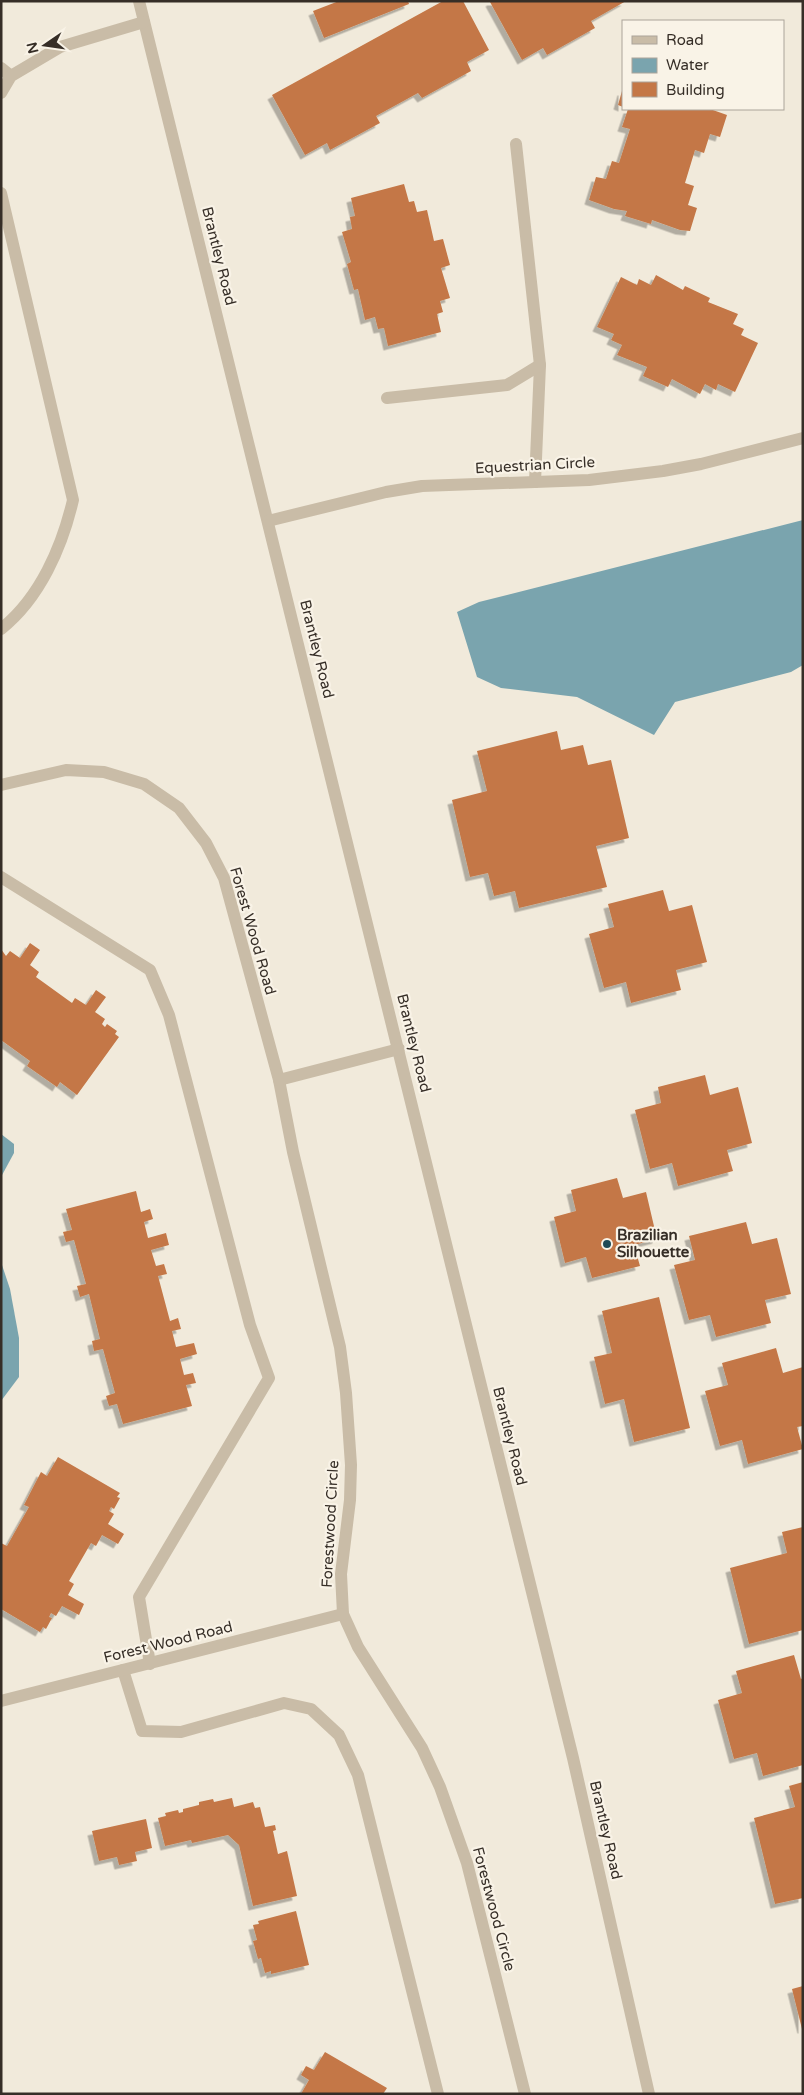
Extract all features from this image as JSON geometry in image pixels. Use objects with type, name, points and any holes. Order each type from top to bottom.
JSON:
[{"type":"street","name":"Brantley Road","points":[[138,1],[573,1758],[649,2094]]},
{"type":"street","points":[[1,93],[11,76],[60,47],[144,22]]},
{"type":"street","points":[[1,68],[11,76]]},
{"type":"street","points":[[516,144],[540,365],[535,482]]},
{"type":"street","points":[[1,193],[74,500],[58,550],[39,584],[13,620],[1,629]]},
{"type":"street","points":[[387,398],[507,385],[540,365]]},
{"type":"street","name":"Equestrian Circle","points":[[268,520],[386,492],[422,486],[588,480],[663,471],[702,464],[803,438]]},
{"type":"street","name":"Forest Wood Road","points":[[1,785],[66,770],[104,772],[144,784],[179,808],[206,843],[224,878],[279,1080]]},
{"type":"street","points":[[1,877],[150,970],[168,1015],[250,1325],[269,1378],[139,1597],[150,1664]]},
{"type":"street","points":[[279,1080],[398,1049]]},
{"type":"street","name":"Forestwood Circle","points":[[279,1080],[293,1152],[340,1347],[345,1384],[351,1465],[350,1500],[341,1574],[343,1614],[358,1647],[422,1748],[440,1787],[467,1863],[525,2094]]},
{"type":"street","name":"Forest Wood Road","points":[[1,1702],[343,1614]]},
{"type":"street","points":[[123,1670],[142,1731],[181,1732],[284,1703],[311,1708],[339,1735],[358,1775],[438,2094]]},
{"type":"water","points":[[803,520],[803,665],[791,672],[675,702],[654,735],[577,697],[501,688],[477,677],[457,612],[479,602]]},
{"type":"water","points":[[1,1134],[14,1144],[14,1153],[1,1177]]},
{"type":"water","points":[[1,1262],[10,1289],[19,1338],[19,1377],[1,1401]]},
{"type":"building","points":[[339,1],[408,1],[409,4],[324,38],[313,11]]},
{"type":"building","points":[[443,1],[463,1],[489,50],[467,62],[471,71],[422,98],[418,93],[376,116],[380,123],[330,150],[327,143],[305,155],[272,95]]},
{"type":"building","points":[[626,1],[591,21],[595,28],[547,55],[543,48],[522,60],[490,2]]},
{"type":"building","points":[[622,91],[622,107],[618,105]]},
{"type":"building","points":[[628,110],[713,110],[727,115],[720,137],[710,134],[704,153],[695,150],[685,183],[694,186],[688,205],[697,208],[690,231],[680,230],[652,220],[651,224],[625,216],[627,211],[614,209],[589,200],[596,177],[606,179],[612,161],[619,163],[630,129],[622,127]]},
{"type":"building","points":[[404,184],[409,202],[414,201],[417,212],[427,210],[434,241],[443,239],[450,265],[441,268],[450,298],[440,301],[443,312],[437,314],[441,332],[388,346],[384,328],[378,329],[375,317],[365,320],[358,289],[354,290],[347,264],[351,262],[342,232],[352,229],[350,217],[355,216],[351,198]]},
{"type":"building","points":[[656,275],[683,290],[685,286],[710,298],[708,302],[738,314],[733,324],[744,329],[741,335],[758,343],[735,392],[718,384],[716,390],[705,384],[700,394],[672,379],[668,387],[643,376],[647,367],[617,355],[622,345],[611,340],[614,334],[597,327],[621,277],[637,285],[639,279],[651,285]]},
{"type":"building","points":[[557,731],[561,750],[583,745],[588,765],[611,760],[629,838],[596,846],[607,887],[519,908],[515,891],[494,896],[488,873],[470,877],[452,800],[487,791],[477,751]]},
{"type":"building","points":[[663,890],[669,911],[692,905],[707,962],[676,970],[681,990],[631,1003],[626,982],[604,988],[589,934],[614,927],[608,904]]},
{"type":"building","points":[[30,943],[40,950],[30,965],[39,972],[36,977],[72,1003],[75,998],[86,1005],[96,990],[106,997],[95,1012],[105,1019],[102,1024],[105,1027],[107,1024],[117,1031],[115,1034],[119,1037],[77,1095],[60,1082],[57,1087],[27,1066],[30,1061],[1,1040],[1,949],[6,956],[10,951],[20,958]]},
{"type":"building","points":[[705,1075],[710,1095],[738,1087],[752,1143],[727,1150],[733,1171],[678,1186],[672,1163],[650,1169],[635,1110],[661,1103],[658,1087]]},
{"type":"building","points":[[617,1178],[623,1198],[646,1192],[657,1239],[634,1245],[640,1266],[592,1278],[586,1257],[565,1263],[554,1217],[576,1211],[571,1190]]},
{"type":"building","points":[[136,1191],[141,1212],[150,1209],[153,1219],[144,1222],[148,1238],[166,1233],[169,1245],[151,1250],[156,1266],[164,1264],[167,1274],[158,1276],[170,1321],[178,1318],[181,1329],[172,1331],[176,1347],[194,1343],[197,1354],[180,1359],[184,1375],[193,1373],[196,1383],[186,1385],[192,1406],[123,1424],[117,1404],[109,1406],[106,1396],[115,1393],[103,1349],[94,1351],[92,1341],[100,1339],[89,1294],[80,1297],[77,1286],[86,1284],[74,1240],[66,1242],[63,1232],[72,1230],[66,1209]]},
{"type":"building","points":[[746,1222],[752,1244],[777,1238],[791,1294],[765,1300],[771,1323],[716,1337],[710,1315],[689,1320],[674,1265],[695,1260],[689,1236]]},
{"type":"building","points":[[659,1297],[690,1428],[634,1442],[624,1399],[605,1404],[594,1357],[612,1353],[602,1311]]},
{"type":"building","points":[[776,1348],[783,1373],[803,1367],[803,1426],[797,1427],[803,1449],[748,1464],[742,1440],[720,1446],[705,1391],[728,1385],[722,1363]]},
{"type":"building","points":[[58,1457],[120,1493],[117,1497],[120,1498],[114,1509],[111,1507],[109,1511],[114,1514],[108,1524],[124,1534],[118,1544],[102,1535],[96,1546],[91,1543],[69,1581],[74,1584],[68,1595],[84,1604],[79,1615],[62,1606],[56,1616],[51,1613],[49,1617],[52,1618],[46,1629],[43,1627],[40,1632],[1,1609],[1,1543],[7,1546],[29,1507],[24,1505],[41,1472],[47,1476]]},
{"type":"building","points":[[803,1527],[803,1630],[749,1644],[730,1568],[787,1553],[782,1532]]},
{"type":"building","points":[[794,1655],[801,1679],[803,1678],[803,1765],[763,1776],[757,1753],[734,1759],[718,1700],[742,1693],[736,1671]]},
{"type":"building","points":[[803,1782],[803,1898],[775,1904],[754,1818],[795,1807],[789,1786]]},
{"type":"building","points":[[232,1798],[234,1807],[253,1802],[255,1808],[260,1807],[265,1827],[275,1825],[276,1830],[273,1831],[278,1854],[287,1851],[297,1896],[253,1906],[239,1845],[228,1835],[192,1843],[191,1840],[165,1846],[158,1818],[166,1816],[165,1813],[178,1810],[179,1813],[183,1812],[183,1809],[199,1805],[199,1802],[213,1799],[214,1802]]},
{"type":"building","points":[[146,1819],[152,1848],[135,1852],[137,1861],[119,1865],[117,1857],[99,1861],[92,1831]]},
{"type":"building","points":[[296,1911],[309,1965],[271,1974],[271,1971],[265,1973],[261,1958],[258,1959],[253,1941],[257,1940],[253,1925],[259,1924],[258,1921]]},
{"type":"building","points":[[803,1986],[803,2029],[802,2029],[792,1989]]},
{"type":"building","points":[[325,2052],[387,2088],[383,2094],[301,2094],[309,2080],[301,2075],[306,2066],[314,2070]]},
{"type":"place","name":"Brazilian Silhouette","points":[[607,1244]]}]
